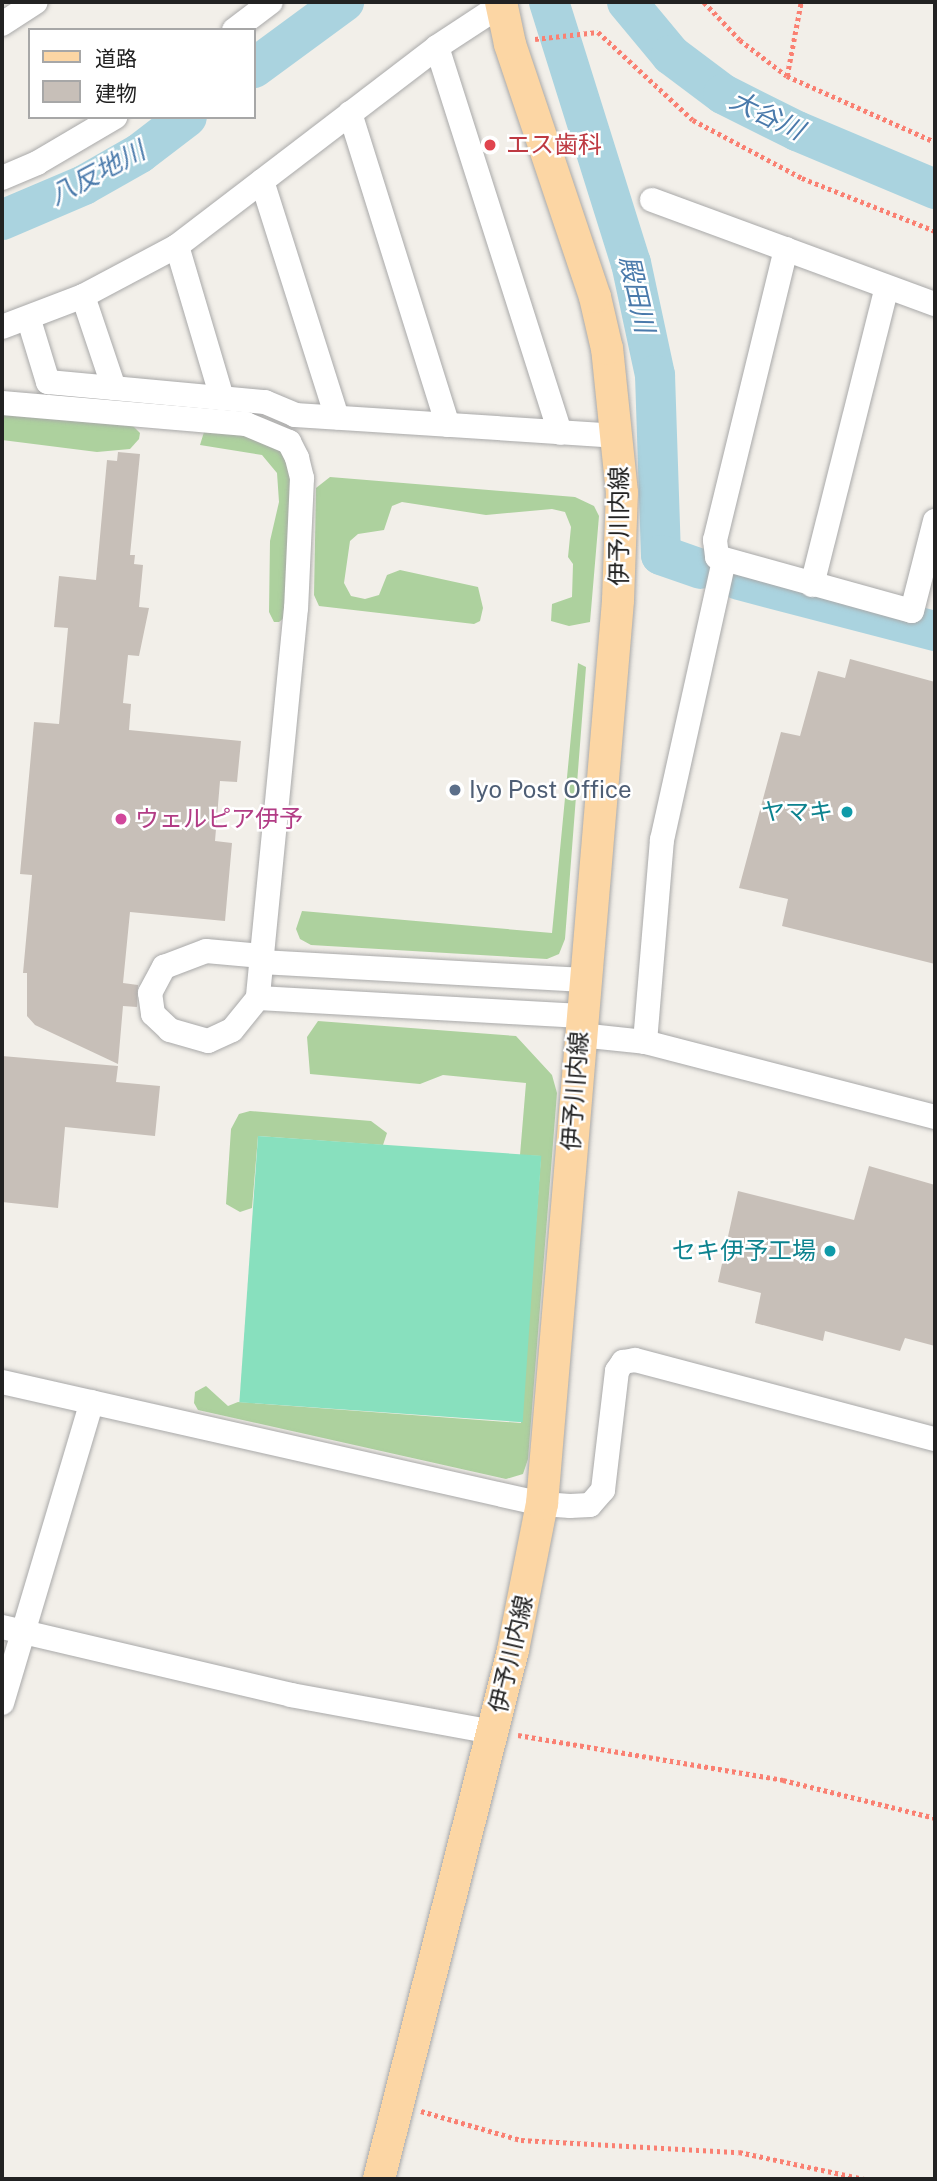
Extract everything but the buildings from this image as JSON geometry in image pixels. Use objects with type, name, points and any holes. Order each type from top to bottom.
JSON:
[{"type":"main road","name":"伊予川内線","points":[[379,2179],[493,1732],[542,1504],[619,586],[618,436],[607,349],[595,297],[510,44],[501,3]]},
{"type":"street","points":[[2,24],[36,2]]},
{"type":"street","points":[[237,28],[271,2]]},
{"type":"street","points":[[2,327],[29,320],[83,296],[177,246],[437,47],[501,3]]},
{"type":"street","points":[[437,47],[561,433]]},
{"type":"street","points":[[350,113],[448,425]]},
{"type":"street","points":[[2,178],[47,158],[112,119]]},
{"type":"street","points":[[262,181],[337,417]]},
{"type":"street","points":[[652,200],[935,304]]},
{"type":"street","points":[[177,246],[222,398]]},
{"type":"street","points":[[786,249],[715,540],[717,557],[912,611],[935,522]]},
{"type":"street","points":[[812,585],[887,287]]},
{"type":"street","points":[[83,296],[114,388]]},
{"type":"street","points":[[29,320],[48,382],[265,402],[295,415],[618,436]]},
{"type":"street","points":[[2,403],[246,424],[269,430],[289,442],[302,478],[296,608],[261,959],[258,998],[232,1030],[208,1041],[170,1030],[149,1004],[155,977],[164,967],[191,954],[261,959],[584,980]]},
{"type":"street","points":[[645,1042],[662,840],[724,561]]},
{"type":"street","points":[[258,998],[580,1026],[935,1117]]},
{"type":"street","points":[[2,1382],[542,1504],[580,1506],[598,1500],[606,1475],[617,1371],[623,1362],[635,1360],[935,1440]]},
{"type":"street","points":[[2,1703],[12,1630],[92,1402]]},
{"type":"street","points":[[12,1630],[292,1695],[493,1732]]},
{"type":"path","points":[[704,2],[740,40],[786,76],[935,142]]},
{"type":"path","points":[[786,76],[801,2]]},
{"type":"path","points":[[510,44],[587,30],[598,32],[693,120],[802,178],[935,231]]},
{"type":"path","points":[[493,1732],[783,1780],[935,1818]]},
{"type":"path","points":[[398,2103],[521,2140],[739,2152],[864,2179]]},
{"type":"green space","points":[[2,412],[131,424],[140,433],[139,439],[130,449],[97,452],[2,440]]},
{"type":"green space","points":[[204,432],[253,434],[281,449],[293,484],[284,618],[279,622],[274,622],[269,612],[270,541],[279,502],[277,473],[262,455],[200,445]]},
{"type":"green space","points":[[330,477],[575,497],[594,506],[599,516],[590,622],[569,626],[551,621],[552,604],[572,597],[573,564],[568,557],[571,527],[565,512],[552,509],[486,515],[402,502],[392,506],[384,530],[358,534],[350,541],[344,583],[351,596],[365,599],[379,595],[387,575],[400,570],[478,587],[483,608],[480,621],[474,624],[319,606],[314,595],[316,488]]},
{"type":"green space","points":[[578,663],[586,667],[565,939],[559,954],[547,959],[311,945],[300,939],[296,929],[302,911],[552,933]]},
{"type":"green space","points":[[318,1021],[516,1036],[552,1075],[557,1093],[528,1459],[523,1474],[506,1479],[198,1410],[194,1403],[195,1392],[206,1386],[228,1406],[238,1402],[521,1423],[541,1156],[520,1155],[526,1083],[443,1075],[420,1084],[310,1074],[307,1037]]},
{"type":"green space","points":[[250,1111],[371,1121],[387,1133],[383,1145],[258,1136],[252,1208],[240,1212],[226,1204],[231,1129],[239,1114]]},
{"type":"green space","points":[[258,1136],[541,1156],[523,1422],[239,1402]]},
{"type":"waterway","name":"八反地川","points":[[256,67],[344,2]]},
{"type":"waterway","name":"殿田川","points":[[549,2],[631,263],[655,375],[661,555],[701,569]]},
{"type":"waterway","name":"大谷川","points":[[627,2],[671,55],[723,94],[797,131],[935,189]]},
{"type":"waterway","name":"八反地川","points":[[2,220],[84,185],[140,153],[184,119]]},
{"type":"waterway","name":"殿田川","points":[[739,580],[935,631]]},
{"type":"place","name":"エス歯科","points":[[490,145]]},
{"type":"place","name":"Iyo Post Office","points":[[455,790]]},
{"type":"place","name":"ヤマキ","points":[[847,812]]},
{"type":"place","name":"ウェルピア伊予","points":[[121,819]]},
{"type":"place","name":"セキ伊予工場","points":[[830,1251]]}]
